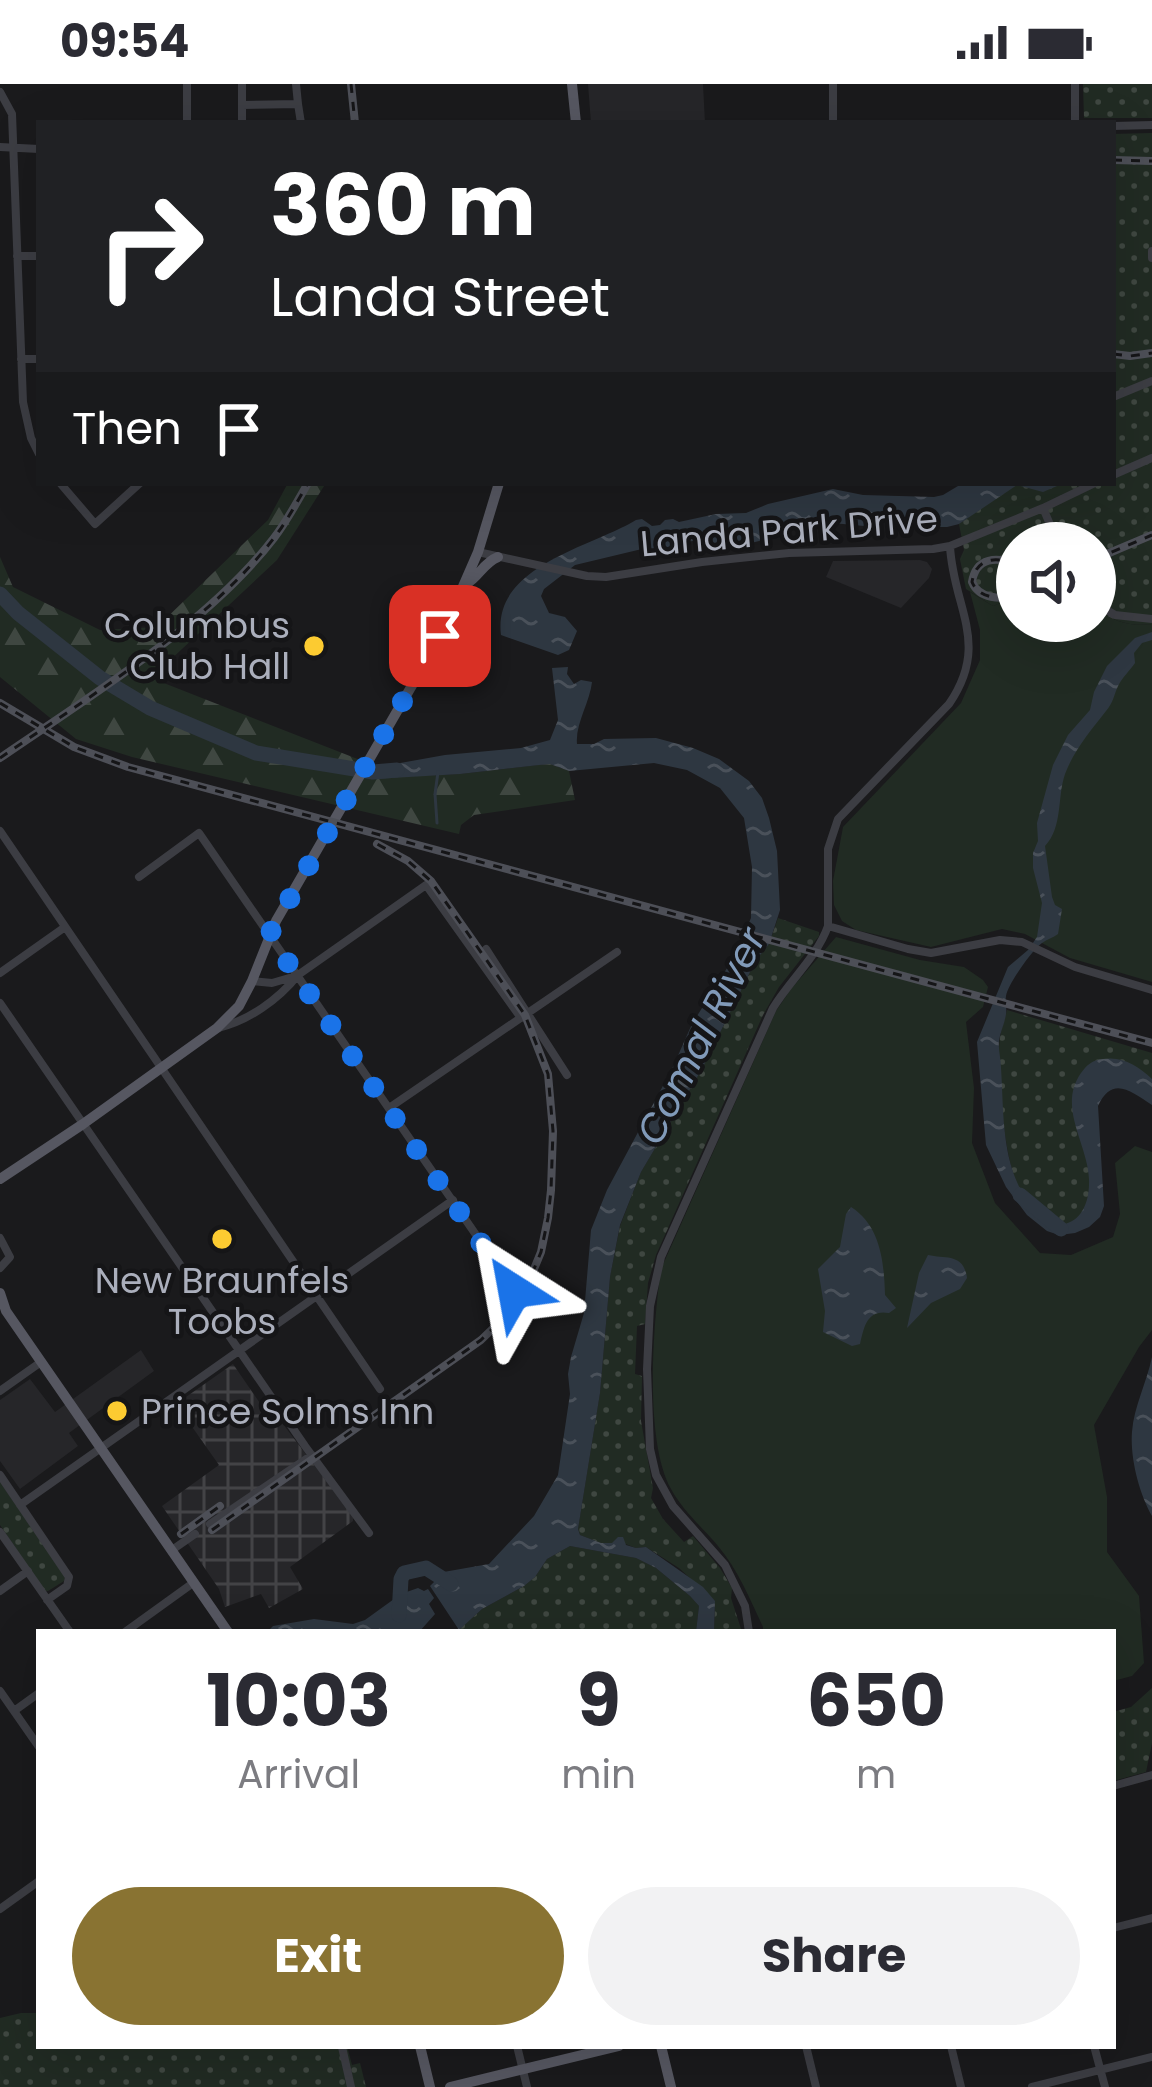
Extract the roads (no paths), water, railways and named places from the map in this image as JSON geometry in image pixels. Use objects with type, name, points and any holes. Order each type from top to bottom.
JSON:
[{"type":"main road","points":[[572,84],[576,120]]},
{"type":"main road","points":[[2,1180],[217,1028],[239,1006],[269,935],[444,630],[478,552],[499,486]]},
{"type":"main road","points":[[463,585],[498,557]]},
{"type":"main road","points":[[0,1293],[3,1308],[226,1629]]},
{"type":"main road","points":[[421,2049],[430,2087]]},
{"type":"main road","points":[[450,2087],[607,2049]]},
{"type":"main road","points":[[662,2049],[670,2087]]},
{"type":"street","points":[[187,84],[187,120]]},
{"type":"street","points":[[242,84],[242,120]]},
{"type":"street","points":[[296,84],[301,120]]},
{"type":"street","points":[[832,84],[832,120]]},
{"type":"street","points":[[1076,84],[1076,120]]},
{"type":"street","points":[[0,92],[12,114],[25,418],[36,446]]},
{"type":"street","points":[[242,105],[298,104]]},
{"type":"street","points":[[1116,126],[1152,125]]},
{"type":"street","points":[[0,147],[36,149]]},
{"type":"street","points":[[17,256],[36,256]]},
{"type":"street","points":[[21,359],[36,358]]},
{"type":"street","points":[[1116,396],[1152,381]]},
{"type":"street","points":[[1116,474],[1152,458]]},
{"type":"street","points":[[63,486],[95,524],[137,486]]},
{"type":"street","name":"Landa Park Drive","points":[[478,552],[606,577],[789,553],[950,546],[1089,486]]},
{"type":"street","points":[[1043,508],[1049,522]]},
{"type":"street","points":[[749,1629],[745,1606],[725,1565],[673,1506],[653,1464],[647,1369],[650,1306],[661,1257],[773,1008],[819,946],[828,926],[827,849],[838,819],[960,688],[969,644],[950,546]]},
{"type":"street","points":[[1116,615],[1152,620]]},
{"type":"street","points":[[0,832],[380,1390]]},
{"type":"street","points":[[140,877],[200,833],[514,1291]]},
{"type":"street","points":[[217,1028],[239,1023],[426,885],[567,1075]]},
{"type":"street","points":[[828,903],[846,931]]},
{"type":"street","points":[[828,926],[932,953],[1012,940],[1076,967],[1152,990]]},
{"type":"street","points":[[0,973],[64,927]]},
{"type":"street","points":[[486,949],[525,1015]]},
{"type":"street","points":[[389,1108],[617,952]]},
{"type":"street","points":[[252,981],[272,983],[298,976]]},
{"type":"street","points":[[0,1004],[369,1533]]},
{"type":"street","points":[[20,1505],[453,1200]]},
{"type":"street","points":[[0,1238],[10,1257],[0,1268]]},
{"type":"street","points":[[0,1391],[41,1362]]},
{"type":"street","points":[[210,1524],[312,1455]]},
{"type":"street","points":[[0,1475],[69,1577],[67,1586],[47,1600]]},
{"type":"street","points":[[0,1532],[68,1629]]},
{"type":"street","points":[[171,1551],[195,1534]]},
{"type":"street","points":[[0,1591],[28,1571]]},
{"type":"street","points":[[128,1629],[193,1583]]},
{"type":"street","points":[[0,1690],[36,1744]]},
{"type":"street","points":[[14,1711],[36,1695]]},
{"type":"street","points":[[1116,1785],[1152,1775]]},
{"type":"street","points":[[0,1909],[36,1883]]},
{"type":"street","points":[[1116,1927],[1152,1918]]},
{"type":"street","points":[[342,2049],[351,2087]]},
{"type":"street","points":[[518,2049],[527,2087]]},
{"type":"street","points":[[807,2049],[816,2087]]},
{"type":"street","points":[[952,2049],[962,2087]]},
{"type":"street","points":[[1095,2049],[1105,2087]]},
{"type":"street","points":[[1031,2087],[1152,2057]]},
{"type":"water","points":[[958,486],[1016,486],[947,527],[916,527],[897,517],[875,527],[822,522],[743,545],[692,541],[661,552],[646,548],[575,565],[541,596],[549,613],[565,617],[577,631],[569,650],[558,655],[501,635],[502,611],[528,575],[636,520],[652,526],[665,520],[746,513],[833,489],[863,495],[943,495]]},
{"type":"water","points":[[1021,486],[1057,486],[1043,492]]},
{"type":"water","points":[[1152,632],[1152,640],[1134,653],[1135,663],[1065,774],[1057,821],[1045,846],[1052,897],[1062,909],[1058,934],[1038,947],[1011,984],[999,1041],[1013,1171],[1038,1214],[1059,1224],[1077,1217],[1088,1195],[1087,1166],[1072,1099],[1081,1073],[1096,1060],[1110,1058],[1136,1066],[1152,1079],[1152,1105],[1122,1089],[1103,1096],[1098,1106],[1104,1206],[1089,1227],[1059,1235],[1027,1215],[1006,1187],[986,1145],[977,1042],[1008,967],[1037,937],[1042,903],[1033,853],[1053,765],[1068,735],[1090,710],[1107,666],[1135,638]]},
{"type":"water","points":[[568,667],[574,684],[592,682],[577,744],[656,738],[719,759],[749,781],[762,798],[777,851],[780,910],[769,944],[641,1172],[620,1225],[578,1529],[580,1535],[601,1543],[623,1537],[626,1545],[646,1547],[703,1587],[715,1601],[714,1629],[696,1629],[699,1606],[656,1568],[636,1558],[570,1546],[547,1559],[524,1586],[482,1609],[460,1629],[430,1586],[438,1573],[489,1564],[534,1516],[558,1475],[570,1394],[568,1374],[584,1313],[591,1230],[692,1024],[734,957],[751,918],[752,867],[744,818],[720,788],[687,770],[654,763],[569,771],[550,764],[374,779],[378,767],[550,740],[558,720],[552,668]]},
{"type":"water","points":[[851,1207],[875,1235],[885,1295],[896,1308],[871,1317],[860,1344],[852,1346],[823,1332],[825,1311],[818,1269],[840,1247]]},
{"type":"water","points":[[928,1255],[958,1261],[967,1278],[960,1289],[931,1303],[907,1328],[919,1273]]},
{"type":"water","points":[[1152,1357],[1152,1516],[1136,1475],[1132,1432]]},
{"type":"water","points":[[428,1589],[434,1598],[429,1604],[435,1614],[422,1629],[270,1629],[314,1619],[353,1624],[401,1594]]},
{"type":"waterway","points":[[0,594],[100,678],[150,708],[256,753],[373,772],[397,770]]},
{"type":"waterway","points":[[437,823],[438,772]]},
{"type":"waterway","name":"Comal River","points":[[1020,1195],[1061,1229]]},
{"type":"waterway","points":[[399,1615],[404,1573],[426,1568],[451,1584]]},
{"type":"railway","points":[[351,84],[355,120]]},
{"type":"railway","points":[[1116,160],[1152,161]]},
{"type":"railway","points":[[1116,354],[1152,353]]},
{"type":"railway","points":[[0,758],[146,657],[216,600],[274,538],[306,486]]},
{"type":"railway","points":[[1116,550],[1152,535]]},
{"type":"railway","points":[[996,560],[983,563],[972,582],[980,592],[996,597]]},
{"type":"railway","points":[[0,703],[74,747],[128,767],[1152,1043]]},
{"type":"railway","points":[[212,1530],[481,1340],[525,1291],[541,1252],[551,1190],[553,1131],[548,1074],[525,1015],[431,881],[377,844]]},
{"type":"railway","points":[[181,1534],[220,1506]]},
{"type":"place","name":"Columbus Club Hall","points":[[314,646]]},
{"type":"place","name":"New Braunfels Toobs","points":[[222,1239]]},
{"type":"place","name":"Prince Solms Inn","points":[[117,1411]]}]
